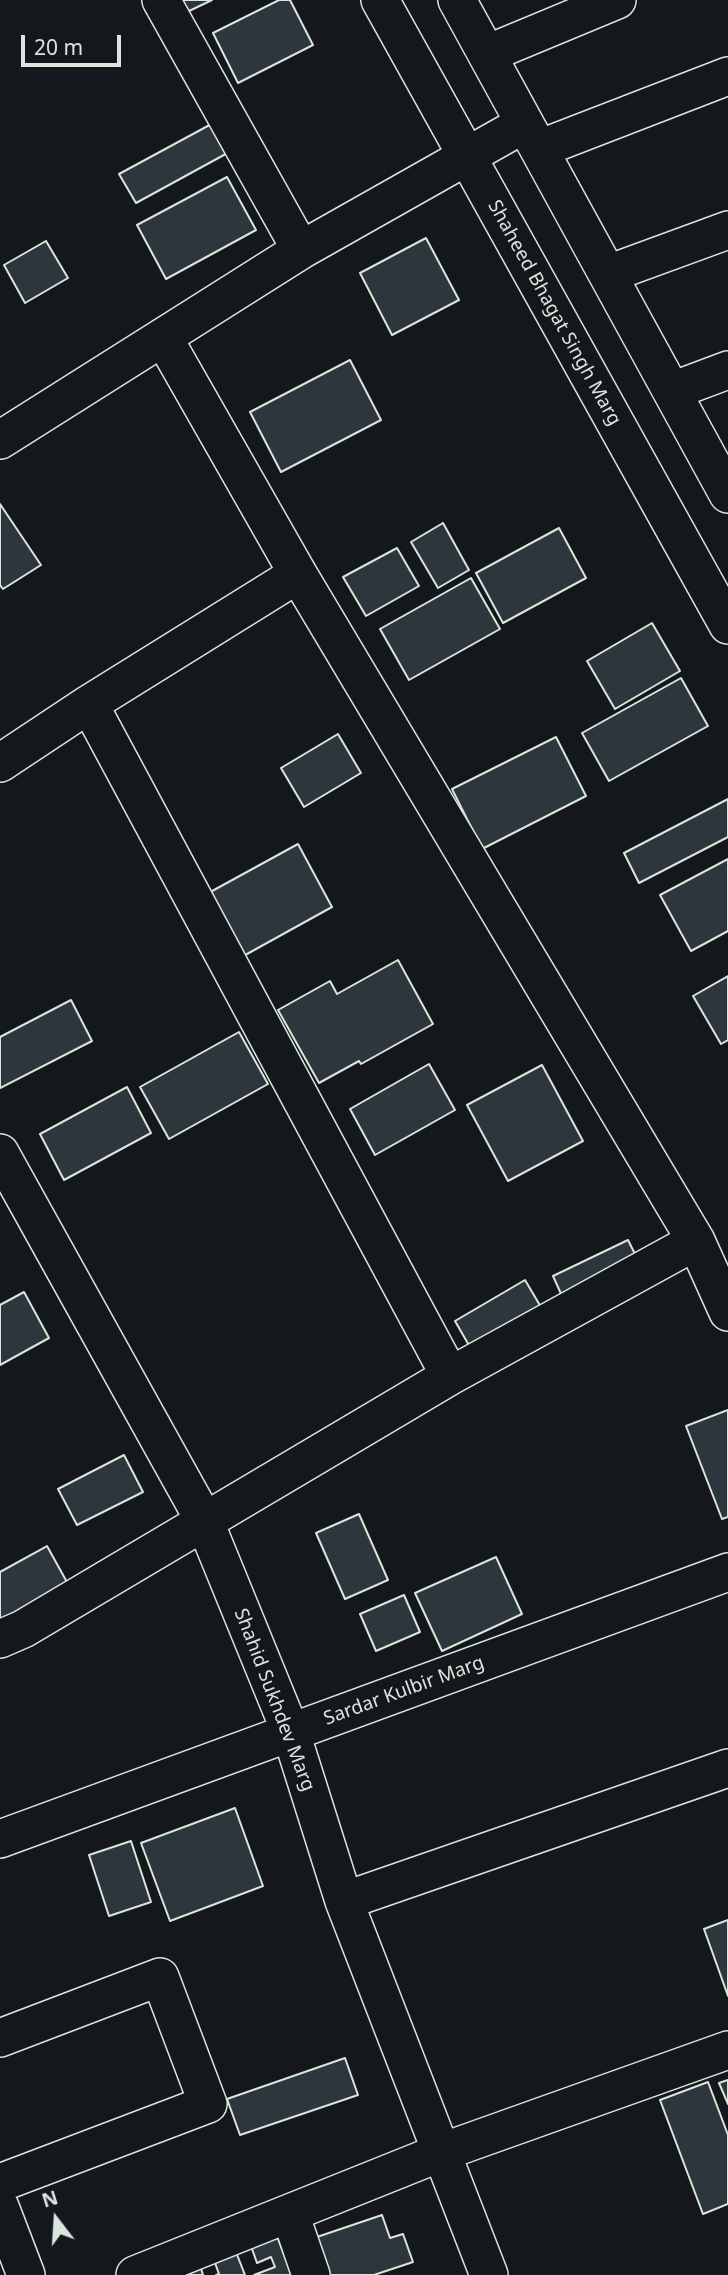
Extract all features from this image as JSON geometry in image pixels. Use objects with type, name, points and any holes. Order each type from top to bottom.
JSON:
[{"type":"street","points":[[161,0],[301,250]]},
{"type":"street","name":"Shaheed Bhagat Singh Marg","points":[[380,0],[728,625]]},
{"type":"street","points":[[457,0],[728,494]]},
{"type":"street","points":[[487,54],[617,0]]},
{"type":"street","points":[[0,440],[301,250],[467,156],[728,76]]},
{"type":"street","points":[[608,274],[728,230]]},
{"type":"street","points":[[163,337],[298,574],[695,1241],[728,1312]]},
{"type":"street","points":[[672,391],[728,370]]},
{"type":"street","points":[[0,763],[89,704],[298,574]]},
{"type":"street","points":[[89,704],[450,1377]]},
{"type":"street","name":"Shahid Sukhdev Marg","points":[[0,1153],[204,1520],[291,1733],[344,1901],[489,2275]]},
{"type":"street","points":[[0,1639],[23,1629],[450,1377],[695,1241]]},
{"type":"street","name":"Sardar Kulbir Marg","points":[[0,1839],[728,1572]]},
{"type":"street","points":[[344,1901],[728,1768]]},
{"type":"street","points":[[0,2038],[160,1978],[208,2104],[0,2183]]},
{"type":"street","points":[[135,2275],[442,2152],[728,2050]]},
{"type":"street","points":[[0,2207],[26,2275]]},
{"type":"street","points":[[290,2214],[312,2275]]},
{"type":"building","points":[[181,0],[212,0],[187,12]]},
{"type":"building","points":[[279,0],[290,0],[313,45],[238,83],[213,33]]},
{"type":"building","points":[[217,121],[233,150],[136,203],[119,174]]},
{"type":"building","points":[[227,177],[256,230],[166,279],[137,225]]},
{"type":"building","points":[[426,238],[459,300],[392,335],[360,273]]},
{"type":"building","points":[[46,241],[68,278],[25,303],[4,265]]},
{"type":"building","points":[[350,360],[381,420],[281,472],[250,412]]},
{"type":"building","points":[[0,504],[41,565],[3,589],[0,585]]},
{"type":"building","points":[[443,523],[469,570],[438,588],[411,542]]},
{"type":"building","points":[[559,528],[586,578],[503,623],[476,573]]},
{"type":"building","points":[[397,548],[419,586],[366,616],[343,577]]},
{"type":"building","points":[[471,578],[500,629],[409,680],[380,629]]},
{"type":"building","points":[[652,623],[680,671],[615,709],[587,661]]},
{"type":"building","points":[[681,678],[708,726],[609,781],[582,733]]},
{"type":"building","points":[[338,734],[361,773],[304,807],[281,768]]},
{"type":"building","points":[[556,737],[586,796],[482,849],[452,789]]},
{"type":"building","points":[[728,799],[728,837],[639,883],[624,853]]},
{"type":"building","points":[[298,844],[332,907],[238,959],[203,896]]},
{"type":"building","points":[[728,859],[728,931],[691,951],[660,895]]},
{"type":"building","points":[[398,960],[433,1024],[361,1064],[359,1061],[319,1083],[278,1010],[330,981],[337,994]]},
{"type":"building","points":[[728,976],[728,1040],[721,1044],[693,996]]},
{"type":"building","points":[[71,1000],[92,1041],[0,1088],[0,1037]]},
{"type":"building","points":[[239,1032],[268,1084],[169,1139],[140,1087]]},
{"type":"building","points":[[429,1064],[455,1110],[375,1155],[350,1109]]},
{"type":"building","points":[[542,1065],[583,1141],[508,1181],[467,1105]]},
{"type":"building","points":[[127,1087],[151,1133],[64,1180],[40,1134]]},
{"type":"building","points":[[628,1240],[643,1270],[567,1307],[553,1276]]},
{"type":"building","points":[[525,1280],[548,1319],[478,1361],[455,1321]]},
{"type":"building","points":[[24,1292],[49,1338],[0,1365],[0,1305]]},
{"type":"building","points":[[728,1410],[728,1517],[722,1519],[686,1426]]},
{"type":"building","points":[[124,1455],[143,1492],[77,1525],[58,1489]]},
{"type":"building","points":[[359,1514],[388,1580],[345,1599],[316,1533]]},
{"type":"building","points":[[47,1546],[73,1593],[0,1634],[0,1572]]},
{"type":"building","points":[[496,1557],[522,1614],[442,1651],[415,1593]]},
{"type":"building","points":[[404,1595],[420,1632],[376,1651],[360,1614]]},
{"type":"building","points":[[235,1808],[263,1886],[170,1921],[141,1843]]},
{"type":"building","points":[[131,1841],[151,1902],[109,1916],[89,1855]]},
{"type":"building","points":[[728,1920],[728,1996],[704,1929]]},
{"type":"building","points":[[345,2058],[358,2095],[240,2135],[227,2099]]},
{"type":"building","points":[[728,2080],[728,2104],[719,2083]]},
{"type":"building","points":[[708,2082],[728,2135],[728,2204],[703,2214],[660,2100]]},
{"type":"building","points":[[382,2215],[390,2238],[403,2234],[413,2262],[374,2275],[327,2275],[314,2238]]},
{"type":"building","points":[[277,2236],[289,2268],[297,2275],[254,2275],[275,2267],[271,2257],[257,2263],[251,2246]]},
{"type":"building","points":[[236,2252],[245,2275],[216,2275],[219,2274],[214,2260]]},
{"type":"building","points":[[200,2265],[203,2275],[174,2275]]}]
